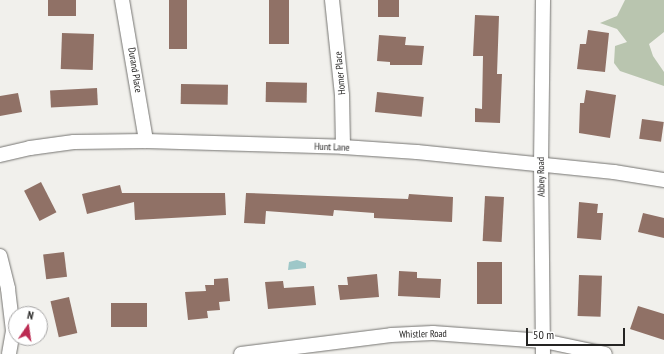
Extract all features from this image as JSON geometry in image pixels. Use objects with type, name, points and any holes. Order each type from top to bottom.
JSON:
[{"type":"street","name":"Durand Place","points":[[122,0],[146,141]]},
{"type":"street","name":"Homer Place","points":[[332,0],[342,87],[344,147]]},
{"type":"street","name":"Abbey Road","points":[[543,0],[541,165],[543,348]]},
{"type":"street","name":"Hunt Lane","points":[[0,155],[52,144],[146,141],[344,147],[417,152],[664,180]]},
{"type":"street","points":[[0,256],[8,289],[13,331],[9,354]]},
{"type":"street","name":"Whistler Road","points":[[241,354],[418,333],[605,354]]},
{"type":"green space","points":[[625,0],[664,0],[664,32],[649,44],[653,56],[664,72],[664,86],[620,71],[614,63],[615,46],[627,42],[617,29],[600,23],[617,16]]},
{"type":"water","points":[[297,260],[306,263],[306,268],[288,270],[289,262]]},
{"type":"building","points":[[48,0],[76,0],[76,16],[48,16]]},
{"type":"building","points":[[169,0],[187,0],[187,49],[169,49]]},
{"type":"building","points":[[269,0],[289,0],[289,44],[269,44]]},
{"type":"building","points":[[378,0],[399,0],[399,17],[378,17]]},
{"type":"building","points":[[475,15],[499,16],[497,74],[502,74],[500,123],[475,122],[475,108],[482,109],[483,56],[473,56]]},
{"type":"building","points":[[588,30],[609,33],[605,72],[577,69],[580,44],[586,44]]},
{"type":"building","points":[[62,33],[94,34],[93,70],[61,69]]},
{"type":"building","points":[[379,35],[406,37],[405,45],[424,46],[422,65],[390,65],[390,62],[377,61]]},
{"type":"building","points":[[266,82],[307,83],[307,103],[266,102]]},
{"type":"building","points":[[181,84],[228,85],[228,105],[181,104]]},
{"type":"building","points":[[97,88],[98,105],[51,107],[50,90]]},
{"type":"building","points":[[586,90],[616,95],[610,138],[579,133],[580,103],[584,103]]},
{"type":"building","points":[[377,92],[424,97],[422,117],[375,112]]},
{"type":"building","points":[[18,93],[22,112],[0,116],[0,96]]},
{"type":"building","points":[[642,119],[664,122],[661,142],[639,139]]},
{"type":"building","points":[[41,182],[56,212],[40,221],[24,191]]},
{"type":"building","points":[[120,185],[122,193],[225,193],[226,215],[135,220],[134,202],[87,214],[82,194]]},
{"type":"building","points":[[246,193],[408,199],[409,194],[453,197],[452,222],[374,218],[374,213],[334,210],[333,216],[266,211],[265,224],[244,223]]},
{"type":"building","points":[[485,196],[504,197],[502,242],[483,241]]},
{"type":"building","points":[[579,202],[598,204],[597,213],[603,213],[601,240],[577,238]]},
{"type":"building","points":[[643,213],[664,218],[664,238],[638,232]]},
{"type":"building","points":[[64,252],[67,277],[46,279],[43,255]]},
{"type":"building","points":[[477,262],[502,262],[502,304],[477,304]]},
{"type":"building","points":[[399,271],[417,272],[417,278],[441,279],[440,298],[398,296]]},
{"type":"building","points":[[377,274],[379,297],[340,300],[338,285],[348,285],[347,277]]},
{"type":"building","points":[[579,275],[602,276],[601,317],[578,316]]},
{"type":"building","points":[[228,278],[230,301],[219,302],[220,310],[207,311],[208,318],[188,320],[185,292],[206,291],[205,285],[214,285],[214,279]]},
{"type":"building","points":[[283,281],[284,288],[314,286],[316,305],[268,309],[265,282]]},
{"type":"building","points":[[69,297],[77,333],[59,337],[50,301]]},
{"type":"building","points":[[111,303],[147,303],[147,327],[111,327]]},
{"type":"building","points":[[638,306],[664,314],[664,340],[630,329]]}]
